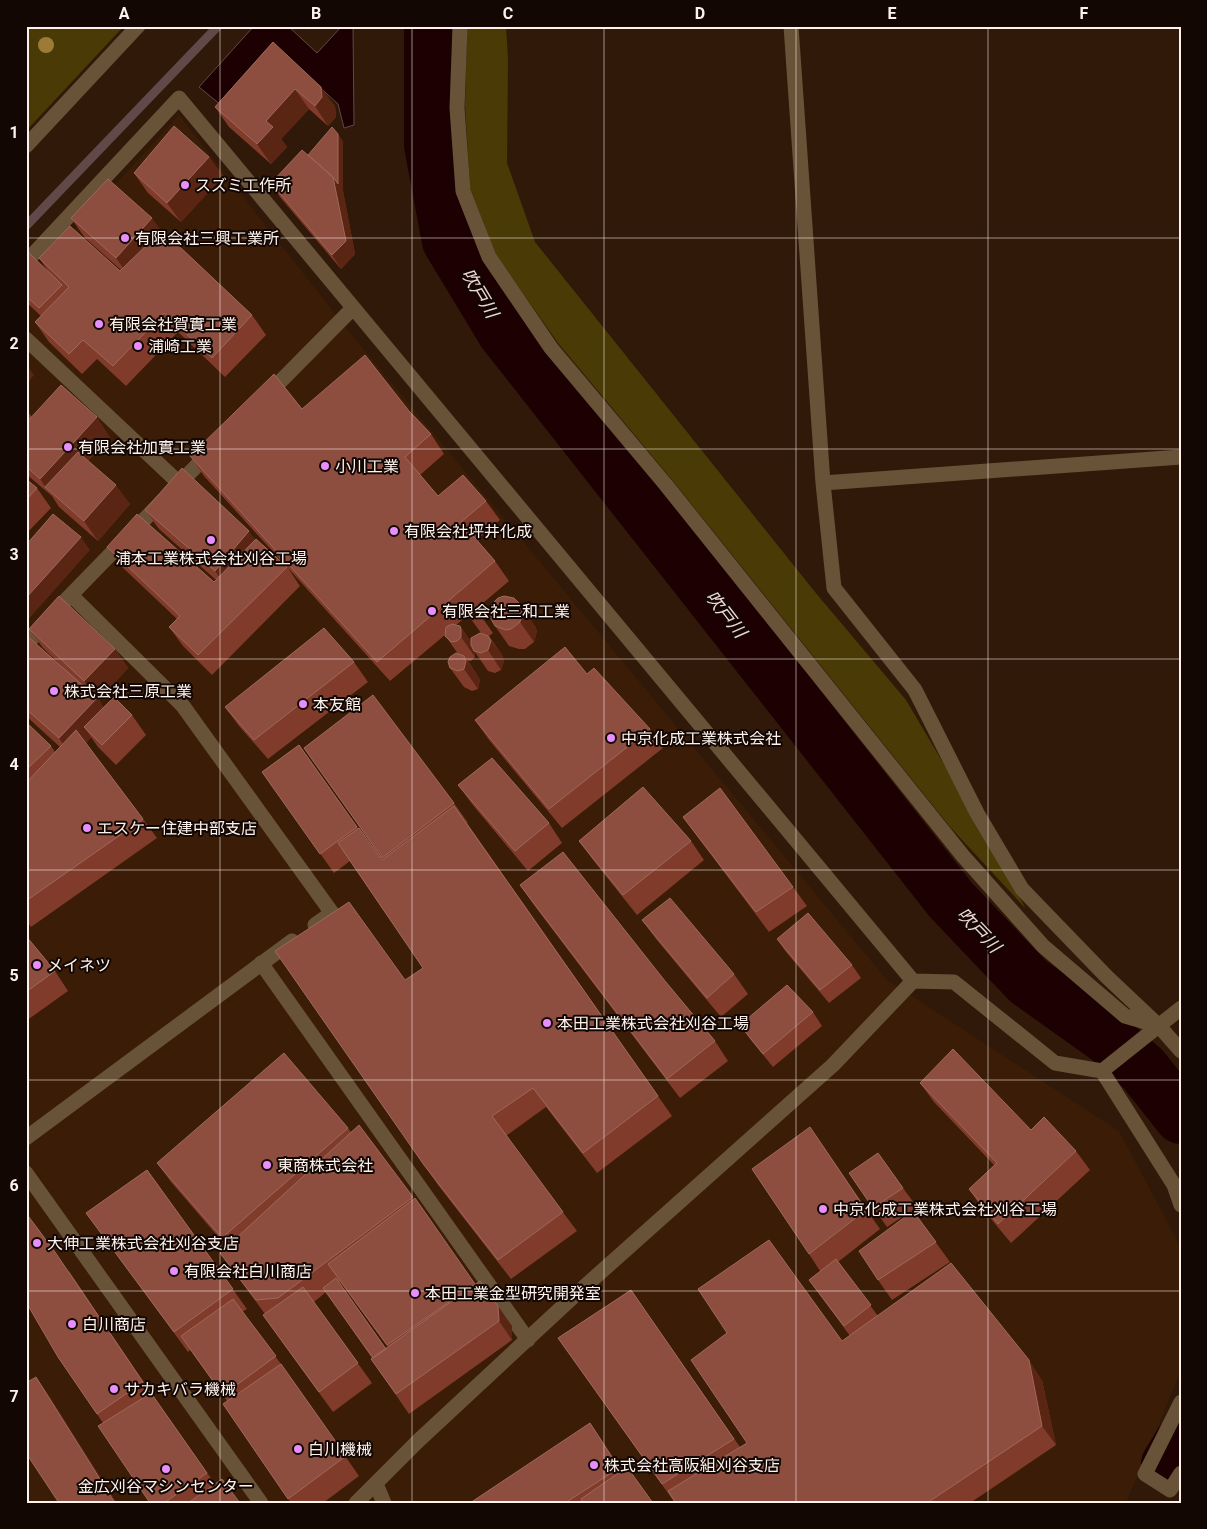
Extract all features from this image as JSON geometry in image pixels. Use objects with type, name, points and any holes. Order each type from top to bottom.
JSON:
[{"type":"street","points":[[26,146],[138,26]]},
{"type":"street","points":[[460,26],[457,108],[463,190],[489,257],[551,348],[666,485],[969,863],[1043,946],[1125,1016],[1159,1026]]},
{"type":"street","points":[[791,26],[823,483],[834,588],[915,690],[977,813],[1022,889],[1107,977],[1159,1026],[1181,1051]]},
{"type":"street","points":[[26,262],[179,98],[912,981]]},
{"type":"street","points":[[256,406],[353,308]]},
{"type":"street","points":[[26,339],[179,483]]},
{"type":"street","points":[[26,645],[70,595],[221,441]]},
{"type":"street","points":[[823,483],[1181,457]]},
{"type":"street","points":[[26,1138],[261,963],[332,913],[183,706],[70,595]]},
{"type":"street","points":[[261,963],[528,1340]]},
{"type":"street","points":[[356,1503],[418,1441],[574,1296],[833,1065],[912,981],[954,982],[1055,1063],[1102,1071],[1181,1008]]},
{"type":"street","points":[[1102,1071],[1174,1185],[1181,1205]]},
{"type":"street","points":[[26,1173],[262,1503]]},
{"type":"street","points":[[1181,1402],[1145,1474],[1170,1490],[1181,1473]]},
{"type":"street","points":[[376,1484],[384,1503]]},
{"type":"shaded area","points":[[26,26],[124,26],[26,131]]},
{"type":"shaded area","points":[[254,26],[288,26],[317,53],[342,26],[353,26],[354,125],[344,128],[338,104],[280,51],[227,110],[199,87]]},
{"type":"shaded area","points":[[467,26],[506,26],[508,59],[507,163],[535,242],[815,592],[906,700],[974,815],[1026,909],[951,828],[673,481],[558,343],[496,255],[470,188],[465,105]]},
{"type":"shaded area","points":[[179,115],[351,334],[887,980],[1119,1131],[1181,1248],[1181,1371],[1126,1503],[26,1503],[26,282]]},
{"type":"building","points":[[273,42],[321,87],[322,97],[315,106],[295,89],[266,121],[273,127],[257,144],[215,107]]},
{"type":"building","points":[[174,126],[209,157],[167,203],[134,173]]},
{"type":"building","points":[[332,127],[338,134],[338,184],[333,177],[308,155]]},
{"type":"building","points":[[302,150],[333,177],[346,241],[332,255],[271,183]]},
{"type":"building","points":[[108,179],[152,218],[116,258],[71,218]]},
{"type":"building","points":[[70,226],[120,271],[162,230],[252,315],[212,358],[164,313],[113,366],[83,340],[69,354],[35,322],[69,287],[39,258]]},
{"type":"building","points":[[26,250],[62,285],[39,308],[26,296]]},
{"type":"building","points":[[365,355],[409,411],[431,434],[405,457],[438,496],[463,475],[486,501],[461,522],[495,561],[377,662],[190,456],[274,374],[302,409]]},
{"type":"building","points":[[61,385],[97,417],[40,479],[26,466],[26,423]]},
{"type":"building","points":[[78,452],[116,485],[84,521],[45,487]]},
{"type":"building","name":"浦本工業株式会社刈谷工場","points":[[182,468],[249,531],[215,571],[145,510]]},
{"type":"building","points":[[26,479],[37,488],[26,500]]},
{"type":"building","points":[[53,514],[81,537],[26,598],[26,545]]},
{"type":"building","points":[[137,514],[214,582],[256,539],[287,567],[198,655],[169,627],[180,616],[107,547]]},
{"type":"building","points":[[59,596],[115,649],[84,681],[29,629]]},
{"type":"building","points":[[504,596],[514,598],[522,606],[523,612],[520,622],[511,629],[506,630],[495,626],[490,617],[490,606],[498,598]]},
{"type":"building","points":[[472,604],[479,614],[471,619],[464,610]]},
{"type":"building","points":[[452,624],[460,626],[461,637],[457,641],[451,642],[445,636],[446,627]]},
{"type":"building","points":[[324,628],[354,662],[254,740],[225,707]]},
{"type":"building","points":[[480,633],[488,636],[491,641],[488,650],[481,653],[474,651],[471,645],[471,638]]},
{"type":"building","name":"株式会社三原工業","points":[[26,635],[97,698],[59,738],[26,709]]},
{"type":"building","points":[[565,647],[587,674],[594,668],[650,729],[549,809],[475,720]]},
{"type":"building","points":[[456,653],[464,656],[466,661],[464,669],[458,671],[450,668],[448,662],[450,657]]},
{"type":"building","points":[[373,695],[454,803],[382,858],[304,748]]},
{"type":"building","points":[[114,697],[132,715],[102,745],[84,727]]},
{"type":"building","points":[[26,722],[51,746],[26,770]]},
{"type":"building","name":"エスケー住建中部支店","points":[[76,730],[143,819],[26,901],[26,783]]},
{"type":"building","points":[[299,745],[357,827],[320,854],[262,772]]},
{"type":"building","points":[[492,758],[549,823],[515,851],[458,785]]},
{"type":"building","points":[[643,787],[691,841],[623,895],[579,841]]},
{"type":"building","points":[[720,788],[793,887],[756,912],[683,817]]},
{"type":"building","points":[[454,806],[658,1096],[583,1153],[533,1088],[492,1116],[563,1212],[498,1260],[424,1165],[275,951],[349,902],[405,980],[423,968],[338,843],[359,828],[382,860]]},
{"type":"building","points":[[563,852],[715,1041],[667,1079],[520,885]]},
{"type":"building","points":[[670,898],[734,974],[707,998],[642,920]]},
{"type":"building","points":[[808,913],[852,965],[820,990],[777,939]]},
{"type":"building","points":[[26,936],[55,971],[26,992]]},
{"type":"building","points":[[787,985],[813,1012],[763,1054],[740,1025]]},
{"type":"building","points":[[953,1049],[1031,1130],[1044,1117],[1076,1151],[998,1224],[969,1189],[997,1163],[920,1083]]},
{"type":"building","name":"東商株式会社","points":[[284,1053],[348,1128],[222,1238],[157,1163]]},
{"type":"building","points":[[359,1125],[413,1197],[278,1298],[256,1300],[220,1253]]},
{"type":"building","name":"中京化成工業株式会社刈谷工場","points":[[810,1127],[866,1210],[809,1254],[752,1169]]},
{"type":"building","points":[[878,1153],[903,1188],[873,1208],[849,1173]]},
{"type":"building","name":"有限会社白川商店","points":[[147,1170],[233,1289],[174,1332],[86,1213]]},
{"type":"building","name":"本田工業金型研究開発室","points":[[415,1198],[475,1284],[387,1345],[328,1264]]},
{"type":"building","points":[[913,1211],[936,1242],[878,1280],[859,1251]]},
{"type":"building","points":[[26,1213],[55,1252],[143,1382],[97,1414],[58,1357],[26,1302]]},
{"type":"building","points":[[769,1240],[842,1341],[951,1263],[1029,1360],[1042,1426],[927,1503],[676,1503],[668,1491],[747,1443],[691,1360],[727,1333],[698,1289]]},
{"type":"building","points":[[836,1259],[871,1305],[844,1326],[809,1280]]},
{"type":"building","points":[[336,1278],[386,1349],[373,1358],[323,1288]]},
{"type":"building","points":[[480,1281],[498,1306],[499,1321],[396,1394],[371,1359]]},
{"type":"building","points":[[303,1287],[358,1363],[319,1392],[263,1315]]},
{"type":"building","points":[[631,1290],[734,1439],[662,1484],[558,1338]]},
{"type":"building","points":[[233,1299],[276,1356],[223,1395],[181,1336]]},
{"type":"building","name":"白川機械","points":[[281,1364],[346,1456],[288,1499],[223,1404]]},
{"type":"building","points":[[36,1377],[115,1503],[59,1503],[26,1453],[26,1383]]},
{"type":"building","name":"金広刈谷マシンセンター","points":[[151,1393],[207,1473],[164,1503],[150,1503],[98,1426]]},
{"type":"building","points":[[590,1423],[619,1468],[565,1503],[470,1503]]},
{"type":"building","points":[[627,1467],[653,1503],[583,1503],[581,1499]]},
{"type":"building","points":[[222,1479],[240,1503],[188,1503]]},
{"type":"waterway","points":[[26,226],[218,26]]},
{"type":"waterway","name":"吹戸川","points":[[431,26],[431,145],[449,241],[504,332],[951,900],[1028,981],[1108,1038],[1143,1069],[1181,1117]]},
{"type":"waterway","name":"吹戸川","points":[[1168,1464],[1181,1443]]},
{"type":"place","name":"スズミ工作所","points":[[185,185]]},
{"type":"place","name":"有限会社三興工業所","points":[[125,238]]},
{"type":"place","name":"有限会社賀實工業","points":[[99,324]]},
{"type":"place","name":"浦崎工業","points":[[138,346]]},
{"type":"place","name":"有限会社加實工業","points":[[68,447]]},
{"type":"place","name":"小川工業","points":[[325,466]]},
{"type":"place","name":"有限会社坪井化成","points":[[394,531]]},
{"type":"place","name":"浦本工業株式会社刈谷工場","points":[[211,540]]},
{"type":"place","name":"有限会社三和工業","points":[[432,611]]},
{"type":"place","name":"株式会社三原工業","points":[[54,691]]},
{"type":"place","name":"本友館","points":[[303,704]]},
{"type":"place","name":"中京化成工業株式会社","points":[[611,738]]},
{"type":"place","name":"エスケー住建中部支店","points":[[87,828]]},
{"type":"place","name":"メイネツ","points":[[37,965]]},
{"type":"place","name":"本田工業株式会社刈谷工場","points":[[547,1023]]},
{"type":"place","name":"東商株式会社","points":[[267,1165]]},
{"type":"place","name":"中京化成工業株式会社刈谷工場","points":[[823,1209]]},
{"type":"place","name":"大伸工業株式会社刈谷支店","points":[[37,1243]]},
{"type":"place","name":"有限会社白川商店","points":[[174,1271]]},
{"type":"place","name":"本田工業金型研究開発室","points":[[415,1293]]},
{"type":"place","name":"白川商店","points":[[72,1324]]},
{"type":"place","name":"サカキバラ機械","points":[[114,1389]]},
{"type":"place","name":"白川機械","points":[[298,1449]]},
{"type":"place","name":"株式会社高阪組刈谷支店","points":[[594,1465]]},
{"type":"place","name":"金広刈谷マシンセンター","points":[[166,1469]]}]
